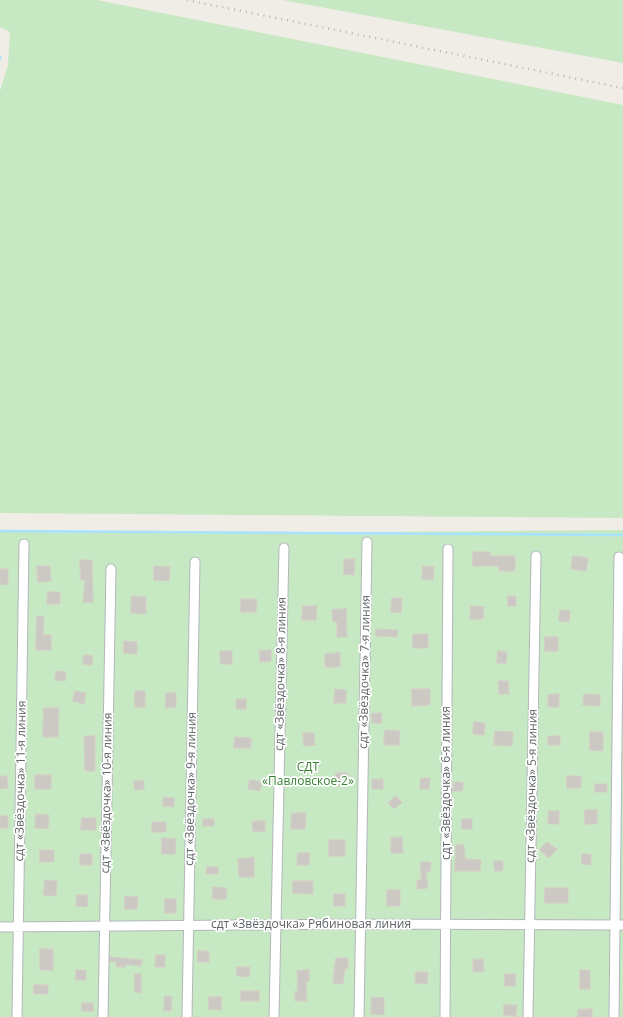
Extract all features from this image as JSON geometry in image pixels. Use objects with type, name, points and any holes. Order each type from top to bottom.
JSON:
[{"type":"street","name":"сдт «Звёздочка» 7-я линия","points":[[359,1017],[367,542]]},
{"type":"street","name":"сдт «Звёздочка» 11-я линия","points":[[17,1017],[24,544]]},
{"type":"street","name":"сдт «Звёздочка» 8-я линия","points":[[274,1017],[284,548]]},
{"type":"street","name":"сдт «Звёздочка» 6-я линия","points":[[444,1017],[446,925],[448,549]]},
{"type":"street","name":"сдт «Звёздочка» 5-я линия","points":[[528,1017],[536,556]]},
{"type":"street","points":[[614,1017],[620,925],[619,557]]},
{"type":"street","name":"сдт «Звёздочка» 9-я линия","points":[[187,1017],[195,562]]},
{"type":"street","name":"сдт «Звёздочка» 10-я линия","points":[[103,1017],[111,569]]},
{"type":"street","name":"сдт «Звёздочка» Рябиновая линия","points":[[0,927],[360,924],[620,925]]},
{"type":"green space","points":[[0,0],[97,0],[623,105],[623,518],[0,513],[0,91],[8,65],[10,32],[0,27]]},
{"type":"green space","points":[[283,0],[623,0],[623,63]]},
{"type":"green space","name":"СДТ «Павловское-2»","points":[[623,530],[623,1017],[0,1017],[0,531],[249,533]]},
{"type":"building","points":[[473,552],[490,552],[490,556],[515,556],[515,571],[499,571],[499,566],[473,566]]},
{"type":"building","points":[[573,556],[588,558],[586,571],[571,569]]},
{"type":"building","points":[[344,559],[355,559],[354,575],[344,574]]},
{"type":"building","points":[[80,560],[92,560],[93,602],[83,602],[85,580],[81,580]]},
{"type":"building","points":[[37,566],[50,566],[51,581],[38,582]]},
{"type":"building","points":[[154,566],[170,567],[169,581],[154,580]]},
{"type":"building","points":[[423,566],[434,567],[433,580],[422,579]]},
{"type":"building","points":[[0,569],[8,569],[8,585],[0,584]]},
{"type":"building","points":[[48,592],[60,592],[60,604],[47,604]]},
{"type":"building","points":[[132,596],[146,597],[146,614],[131,613]]},
{"type":"building","points":[[508,596],[516,596],[516,606],[508,606]]},
{"type":"building","points":[[392,598],[402,598],[401,613],[391,612]]},
{"type":"building","points":[[241,599],[257,599],[256,612],[241,612]]},
{"type":"building","points":[[303,606],[317,606],[316,620],[302,620]]},
{"type":"building","points":[[471,606],[484,607],[483,619],[470,619]]},
{"type":"building","points":[[346,609],[347,637],[337,637],[337,622],[333,622],[332,610]]},
{"type":"building","points":[[560,610],[570,611],[569,622],[559,621]]},
{"type":"building","points":[[37,616],[44,616],[43,635],[51,635],[51,650],[36,650]]},
{"type":"building","points":[[376,629],[398,630],[397,637],[376,636]]},
{"type":"building","points":[[413,634],[428,634],[428,648],[413,648]]},
{"type":"building","points":[[545,637],[558,637],[558,651],[545,651]]},
{"type":"building","points":[[124,641],[137,642],[137,654],[124,653]]},
{"type":"building","points":[[271,650],[271,661],[260,662],[259,651]]},
{"type":"building","points":[[220,651],[232,651],[232,664],[221,664]]},
{"type":"building","points":[[498,651],[507,652],[506,663],[497,663]]},
{"type":"building","points":[[340,653],[340,667],[325,667],[325,654]]},
{"type":"building","points":[[84,655],[93,656],[92,665],[83,664]]},
{"type":"building","points":[[56,671],[66,672],[65,681],[55,680]]},
{"type":"building","points":[[499,681],[508,681],[509,694],[499,694]]},
{"type":"building","points":[[335,689],[346,690],[346,703],[334,703]]},
{"type":"building","points":[[412,689],[430,689],[430,705],[412,706]]},
{"type":"building","points":[[75,691],[86,693],[84,704],[73,701]]},
{"type":"building","points":[[135,691],[145,691],[145,707],[135,707]]},
{"type":"building","points":[[166,693],[176,693],[176,707],[166,708]]},
{"type":"building","points":[[559,694],[559,707],[548,707],[548,695]]},
{"type":"building","points":[[584,694],[600,695],[600,706],[583,705]]},
{"type":"building","points":[[246,699],[246,709],[236,709],[236,700]]},
{"type":"building","points":[[44,708],[59,708],[58,737],[43,737]]},
{"type":"building","points":[[381,713],[382,723],[372,723],[371,714]]},
{"type":"building","points":[[474,722],[485,723],[484,735],[473,734]]},
{"type":"building","points":[[385,730],[400,731],[399,745],[384,745]]},
{"type":"building","points":[[495,731],[513,732],[512,746],[494,745]]},
{"type":"building","points":[[590,732],[603,732],[603,751],[590,750]]},
{"type":"building","points":[[303,733],[314,733],[315,745],[304,746]]},
{"type":"building","points":[[95,736],[95,771],[85,771],[84,737]]},
{"type":"building","points":[[548,736],[560,736],[560,745],[548,745]]},
{"type":"building","points":[[235,737],[251,738],[251,748],[234,748]]},
{"type":"building","points":[[336,773],[348,773],[347,786],[336,786]]},
{"type":"building","points":[[35,775],[51,775],[51,789],[35,789]]},
{"type":"building","points":[[0,776],[7,776],[8,788],[0,789]]},
{"type":"building","points":[[567,776],[581,776],[581,788],[567,788]]},
{"type":"building","points":[[421,778],[430,778],[429,789],[420,789]]},
{"type":"building","points":[[383,779],[383,789],[372,789],[372,780]]},
{"type":"building","points":[[250,780],[262,782],[260,791],[248,789]]},
{"type":"building","points":[[134,781],[144,781],[144,789],[135,790]]},
{"type":"building","points":[[454,782],[463,782],[463,791],[453,791]]},
{"type":"building","points":[[595,784],[607,784],[607,792],[595,792]]},
{"type":"building","points":[[396,796],[402,803],[394,809],[388,803]]},
{"type":"building","points":[[164,797],[174,798],[174,807],[163,806]]},
{"type":"building","points":[[585,810],[597,810],[597,824],[585,824]]},
{"type":"building","points":[[549,811],[559,811],[559,824],[548,824]]},
{"type":"building","points":[[292,813],[306,813],[305,829],[291,829]]},
{"type":"building","points":[[36,814],[49,815],[48,829],[35,828]]},
{"type":"building","points":[[0,816],[8,816],[8,828],[0,828]]},
{"type":"building","points":[[82,818],[96,818],[96,830],[81,830]]},
{"type":"building","points":[[203,819],[214,819],[214,826],[203,826]]},
{"type":"building","points":[[462,819],[472,819],[472,829],[462,829]]},
{"type":"building","points":[[253,821],[265,821],[265,832],[253,831]]},
{"type":"building","points":[[152,822],[166,822],[166,832],[152,832]]},
{"type":"building","points":[[402,837],[403,853],[391,853],[391,838]]},
{"type":"building","points":[[162,838],[176,839],[175,854],[162,854]]},
{"type":"building","points":[[329,840],[345,840],[345,856],[329,856]]},
{"type":"building","points":[[547,842],[557,849],[549,858],[540,850]]},
{"type":"building","points":[[456,845],[464,845],[465,859],[481,860],[480,871],[455,871]]},
{"type":"building","points":[[40,850],[54,850],[54,862],[40,862]]},
{"type":"building","points":[[298,853],[310,853],[309,865],[297,865]]},
{"type":"building","points":[[80,854],[92,854],[92,865],[80,865]]},
{"type":"building","points":[[582,854],[591,854],[591,865],[582,864]]},
{"type":"building","points":[[254,858],[254,877],[239,877],[238,859]]},
{"type":"building","points":[[494,861],[503,861],[503,871],[495,871]]},
{"type":"building","points":[[421,862],[431,862],[430,872],[426,871],[428,888],[417,889],[417,880],[421,880]]},
{"type":"building","points":[[207,867],[218,867],[218,874],[206,874]]},
{"type":"building","points":[[45,880],[57,881],[56,896],[44,895]]},
{"type":"building","points":[[293,881],[313,881],[313,894],[293,893]]},
{"type":"building","points":[[213,887],[227,888],[226,899],[213,899]]},
{"type":"building","points":[[545,888],[568,888],[568,903],[545,903]]},
{"type":"building","points":[[387,890],[400,890],[400,906],[387,906]]},
{"type":"building","points":[[334,894],[345,894],[345,906],[334,906]]},
{"type":"building","points":[[77,895],[88,895],[87,907],[76,906]]},
{"type":"building","points":[[125,896],[138,897],[137,909],[125,909]]},
{"type":"building","points":[[165,899],[176,899],[176,913],[165,913]]},
{"type":"building","points":[[40,949],[53,949],[53,970],[40,970]]},
{"type":"building","points":[[198,951],[209,951],[209,962],[198,962]]},
{"type":"building","points":[[156,955],[165,955],[165,967],[155,967]]},
{"type":"building","points":[[110,957],[142,960],[141,966],[126,964],[126,967],[116,967],[116,962],[110,961]]},
{"type":"building","points":[[336,958],[348,958],[348,969],[345,969],[343,984],[333,983]]},
{"type":"building","points":[[483,959],[484,971],[473,972],[473,960]]},
{"type":"building","points":[[237,967],[250,967],[249,977],[237,976]]},
{"type":"building","points":[[76,970],[86,970],[86,980],[76,980]]},
{"type":"building","points":[[309,970],[309,981],[306,981],[307,1001],[295,1001],[295,991],[298,991],[297,971]]},
{"type":"building","points":[[580,970],[590,970],[590,989],[580,989]]},
{"type":"building","points":[[416,972],[428,972],[427,984],[415,983]]},
{"type":"building","points":[[135,974],[141,974],[141,993],[135,992]]},
{"type":"building","points":[[505,974],[516,974],[515,986],[505,986]]},
{"type":"building","points":[[34,985],[48,985],[48,994],[34,994]]},
{"type":"building","points":[[241,991],[259,991],[259,1001],[241,1001]]},
{"type":"building","points":[[165,996],[172,997],[171,1011],[164,1011]]},
{"type":"building","points":[[209,997],[222,997],[221,1010],[209,1009]]},
{"type":"building","points":[[372,997],[384,998],[384,1015],[371,1014]]},
{"type":"building","points":[[82,1003],[93,1003],[94,1011],[82,1011]]},
{"type":"building","points":[[504,1005],[517,1005],[516,1016],[504,1015]]},
{"type":"building","points":[[592,1009],[592,1017],[578,1017],[578,1010]]},
{"type":"waterway","points":[[0,531],[623,535]]},
{"type":"railway","points":[[187,0],[623,88]]}]
